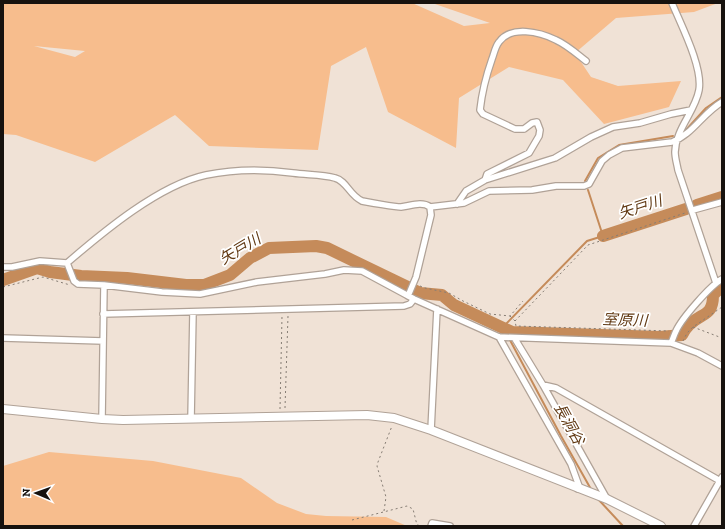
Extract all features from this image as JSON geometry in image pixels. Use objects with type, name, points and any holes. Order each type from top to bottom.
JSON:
[{"type":"street","points":[[672,3],[696,61],[699,75],[699,90],[691,110],[680,129],[675,153],[678,170],[693,210],[716,283]]},
{"type":"street","points":[[484,180],[487,174],[529,153],[539,136],[540,130],[539,125],[534,122],[524,129],[515,129],[482,114],[480,110],[486,77],[500,41],[511,34],[519,32],[537,32],[557,40],[586,61]]},
{"type":"street","points":[[430,208],[464,203],[489,191],[532,190],[556,186],[584,186],[589,184],[602,161],[609,155],[622,148],[672,142],[677,140],[685,135],[702,117],[722,102]]},
{"type":"street","points":[[457,204],[466,191],[484,180],[555,158],[591,137],[613,127],[640,123],[691,110]]},
{"type":"street","points":[[3,267],[12,267],[40,261],[67,263],[151,198],[205,175],[236,170],[271,170],[315,174],[337,178],[344,182],[350,193],[362,201],[400,207],[426,204],[430,208],[431,215],[413,284],[410,304],[404,306],[104,314]]},
{"type":"street","points":[[693,210],[722,202]]},
{"type":"street","points":[[67,263],[76,283],[162,292],[200,294],[257,282],[325,274],[344,270],[362,271],[411,297],[502,337],[671,343],[698,353],[722,366]]},
{"type":"street","points":[[671,343],[676,330],[702,296],[722,279]]},
{"type":"street","points":[[102,419],[104,285]]},
{"type":"street","points":[[431,430],[437,309]]},
{"type":"street","points":[[191,419],[193,312]]},
{"type":"street","points":[[502,337],[571,464],[582,491]]},
{"type":"street","points":[[3,338],[103,342]]},
{"type":"street","points":[[515,338],[607,499]]},
{"type":"street","points":[[543,385],[556,388],[721,480],[694,526]]},
{"type":"street","points":[[3,409],[123,420],[367,415],[394,418],[431,430],[582,491],[607,499],[662,526]]},
{"type":"street","points":[[431,526],[432,523],[450,526]]},
{"type":"path","points":[[515,321],[588,245],[693,210]]},
{"type":"path","points":[[3,287],[43,277],[71,285],[76,283]]},
{"type":"path","points":[[413,284],[450,293],[490,314],[510,316],[515,321],[516,326],[676,330]]},
{"type":"path","points":[[510,316],[523,301]]},
{"type":"path","points":[[681,346],[687,333],[693,327],[722,307]]},
{"type":"path","points":[[282,416],[286,309]]},
{"type":"path","points":[[282,416],[286,309]]},
{"type":"path","points":[[693,327],[722,338]]},
{"type":"path","points":[[384,511],[386,497],[377,466],[394,418]]},
{"type":"path","points":[[352,520],[403,506],[413,509],[417,525],[422,526]]},
{"type":"shaded area","points":[[3,3],[412,3],[464,26],[490,23],[432,3],[718,3],[694,12],[616,18],[575,53],[591,77],[618,86],[681,81],[669,107],[604,124],[563,80],[509,67],[459,98],[456,148],[388,112],[366,47],[331,66],[318,150],[209,146],[175,115],[95,162],[16,135],[3,134]],"holes":[[[34,46],[85,51],[75,57]]]},
{"type":"shaded area","points":[[49,452],[153,461],[241,478],[277,503],[306,514],[326,516],[386,517],[407,526],[3,526],[3,466]]},
{"type":"waterway","points":[[685,131],[706,108],[722,97]]},
{"type":"waterway","points":[[585,181],[598,158],[619,145],[673,136]]},
{"type":"waterway","name":"長洞谷","points":[[588,190],[603,236],[587,241],[503,327],[592,491]]},
{"type":"waterway","name":"矢戸川","points":[[697,205],[722,197]]},
{"type":"waterway","name":"矢戸川","points":[[603,236],[686,209]]},
{"type":"waterway","name":"矢戸川","points":[[3,280],[37,268],[50,272],[81,276],[127,278],[186,285],[204,285],[230,275],[250,258],[269,248],[316,246],[327,248],[420,293],[442,295],[454,305],[512,332],[660,337],[682,335],[689,325],[709,311],[713,302],[713,295],[722,286]]},
{"type":"waterway","name":"長洞谷","points":[[598,499],[623,526]]},
{"type":"water label","name":"室原川","points":[[625,320]]}]
